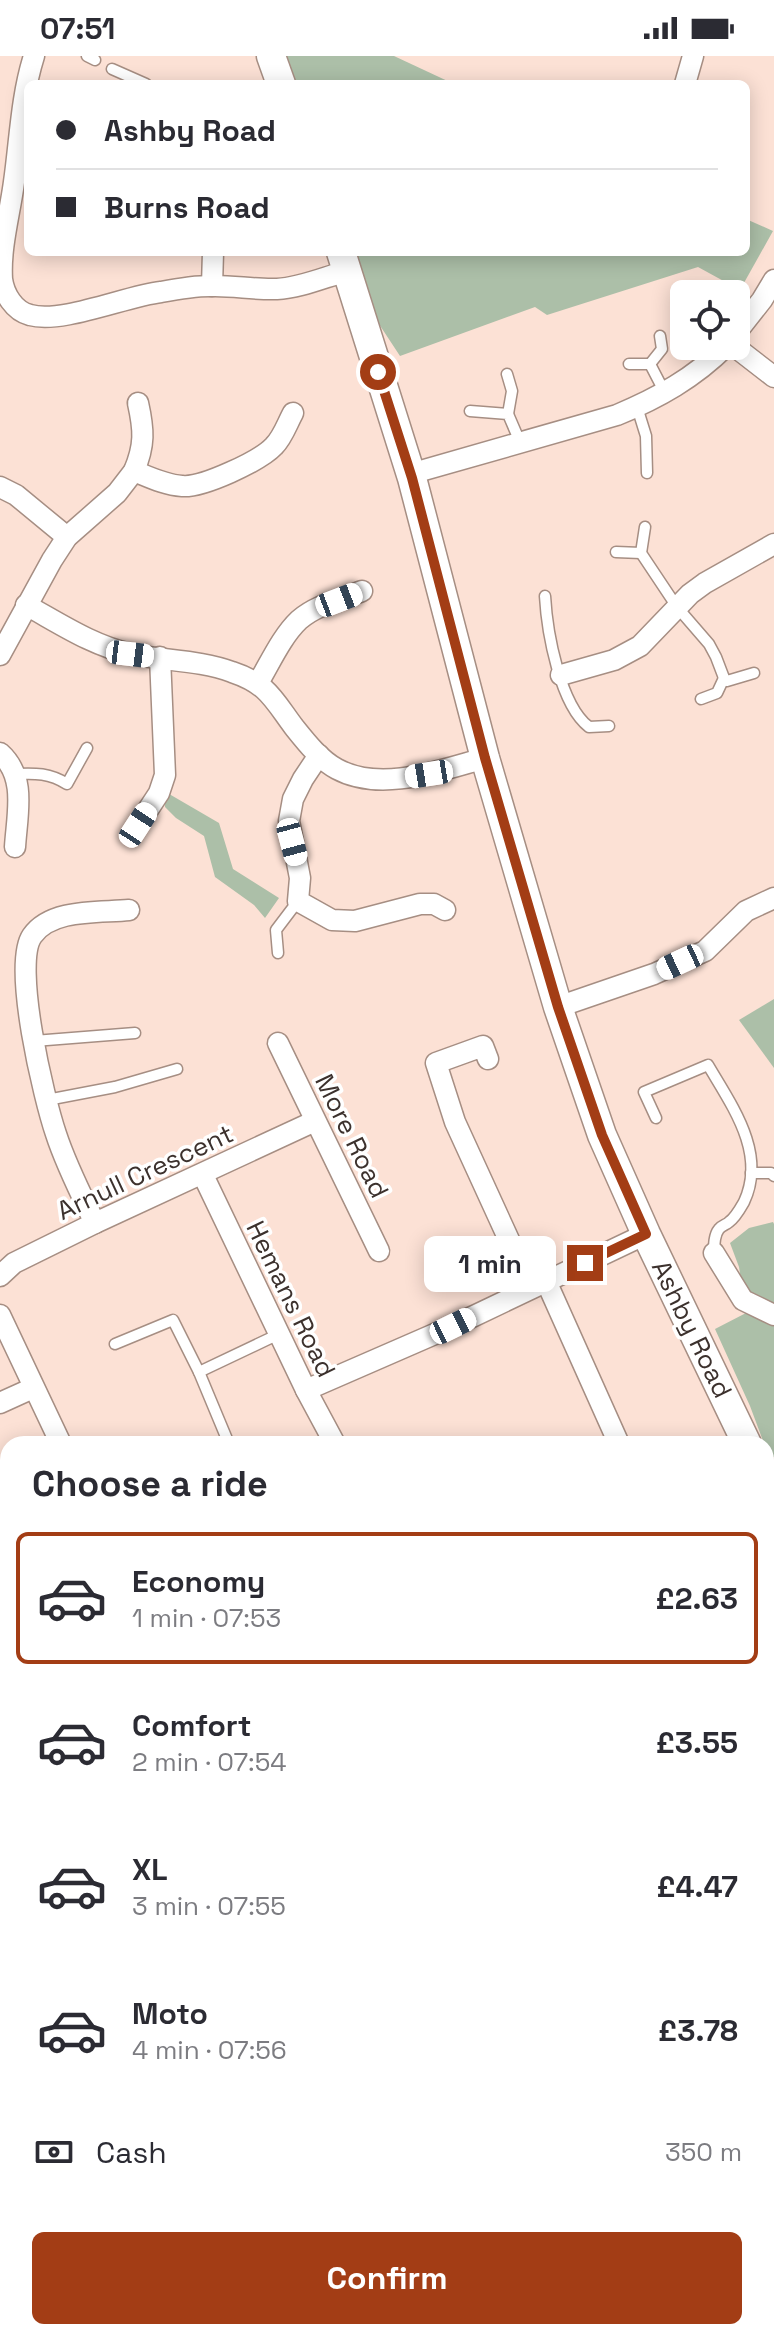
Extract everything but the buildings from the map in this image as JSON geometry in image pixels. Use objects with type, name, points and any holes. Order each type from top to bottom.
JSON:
[{"type":"street","points":[[27,80],[34,56]]},
{"type":"street","points":[[686,80],[693,56]]},
{"type":"street","points":[[24,94],[2,258],[2,281],[9,299],[20,311],[41,317],[64,315],[152,293],[212,286],[280,289],[344,261]]},
{"type":"street","points":[[212,286],[213,256]]},
{"type":"street","name":"Ashby Road","points":[[344,261],[410,474],[485,758],[558,1007],[602,1135],[743,1436]]},
{"type":"street","points":[[750,315],[774,280]]},
{"type":"street","points":[[750,358],[774,377]]},
{"type":"street","points":[[410,474],[617,415],[665,393],[713,360]]},
{"type":"street","points":[[0,655],[67,537],[117,493],[134,471],[141,453],[143,434],[138,403]]},
{"type":"street","points":[[134,471],[184,487],[206,481],[246,465],[271,449],[280,439],[293,413]]},
{"type":"street","points":[[0,487],[16,495],[67,537]]},
{"type":"street","points":[[561,675],[614,660],[640,646],[705,583],[774,544]]},
{"type":"street","points":[[258,683],[300,619],[316,609],[362,591]]},
{"type":"street","points":[[26,605],[98,644],[130,654],[230,671],[258,683],[275,698],[301,736],[319,755],[336,769],[357,777],[393,779],[429,774],[485,758]]},
{"type":"street","points":[[138,825],[159,793],[165,775],[160,657]]},
{"type":"street","points":[[0,753],[11,763],[16,774],[15,847]]},
{"type":"street","points":[[319,755],[293,799],[289,821],[300,878],[298,901],[332,920],[355,921],[420,904],[434,904],[445,910]]},
{"type":"street","points":[[558,1007],[654,974],[705,951],[746,911],[774,898]]},
{"type":"street","points":[[95,1223],[55,1131],[34,1041],[25,961],[31,936],[44,924],[63,916],[129,910]]},
{"type":"street","name":"More Road","points":[[278,1043],[379,1251]]},
{"type":"street","points":[[488,1059],[483,1046],[436,1063],[455,1122],[615,1436]]},
{"type":"street","name":"Arnull Crescent","points":[[0,1276],[14,1263],[95,1223],[315,1121]]},
{"type":"street","name":"Hemans Road","points":[[203,1175],[331,1436]]},
{"type":"street","points":[[306,1390],[453,1326],[646,1234]]},
{"type":"street","points":[[714,1253],[743,1300],[774,1315]]},
{"type":"street","points":[[0,1315],[57,1436]]},
{"type":"street","points":[[0,1403],[33,1388]]},
{"type":"lane","points":[[112,69],[137,80]]},
{"type":"lane","points":[[650,364],[662,349],[660,336]]},
{"type":"lane","points":[[629,364],[650,364]]},
{"type":"lane","points":[[650,364],[665,393]]},
{"type":"lane","points":[[507,374],[512,391],[508,414],[520,442]]},
{"type":"lane","points":[[637,407],[646,436],[647,473]]},
{"type":"lane","points":[[470,411],[508,414]]},
{"type":"lane","points":[[645,527],[641,553],[677,607],[709,644],[724,678],[727,681],[754,673]]},
{"type":"lane","points":[[616,552],[641,553]]},
{"type":"lane","points":[[545,596],[550,642],[572,709],[589,727],[609,726]]},
{"type":"lane","points":[[701,699],[717,693],[724,678]]},
{"type":"lane","points":[[16,774],[38,773],[56,777],[67,784],[87,748]]},
{"type":"lane","points":[[278,953],[276,930],[298,901]]},
{"type":"lane","points":[[34,1041],[135,1033]]},
{"type":"lane","points":[[656,1118],[644,1092],[708,1065],[746,1133],[752,1161],[744,1201],[731,1221],[720,1228],[714,1253]]},
{"type":"lane","points":[[47,1100],[115,1087],[177,1069]]},
{"type":"lane","points":[[751,1173],[771,1173],[774,1176]]},
{"type":"lane","points":[[115,1344],[173,1320],[226,1436]]},
{"type":"lane","points":[[199,1372],[279,1334]]},
{"type":"green space","points":[[279,56],[394,56],[445,80],[288,80]]},
{"type":"green space","points":[[750,221],[773,231],[746,280],[722,280],[698,267],[547,315],[535,307],[400,356],[375,318],[352,256],[750,256]]},
{"type":"green space","points":[[164,791],[219,823],[233,869],[279,898],[265,918],[254,905],[215,877],[204,836],[165,807]]},
{"type":"green space","points":[[774,999],[774,1068],[739,1020]]},
{"type":"green space","points":[[774,1224],[774,1436],[761,1436],[715,1329],[746,1313],[739,1267],[730,1243],[749,1228]]},
{"type":"route","points":[[378,372],[412,478],[485,758],[558,1007],[602,1135],[646,1234],[585,1263]]}]
